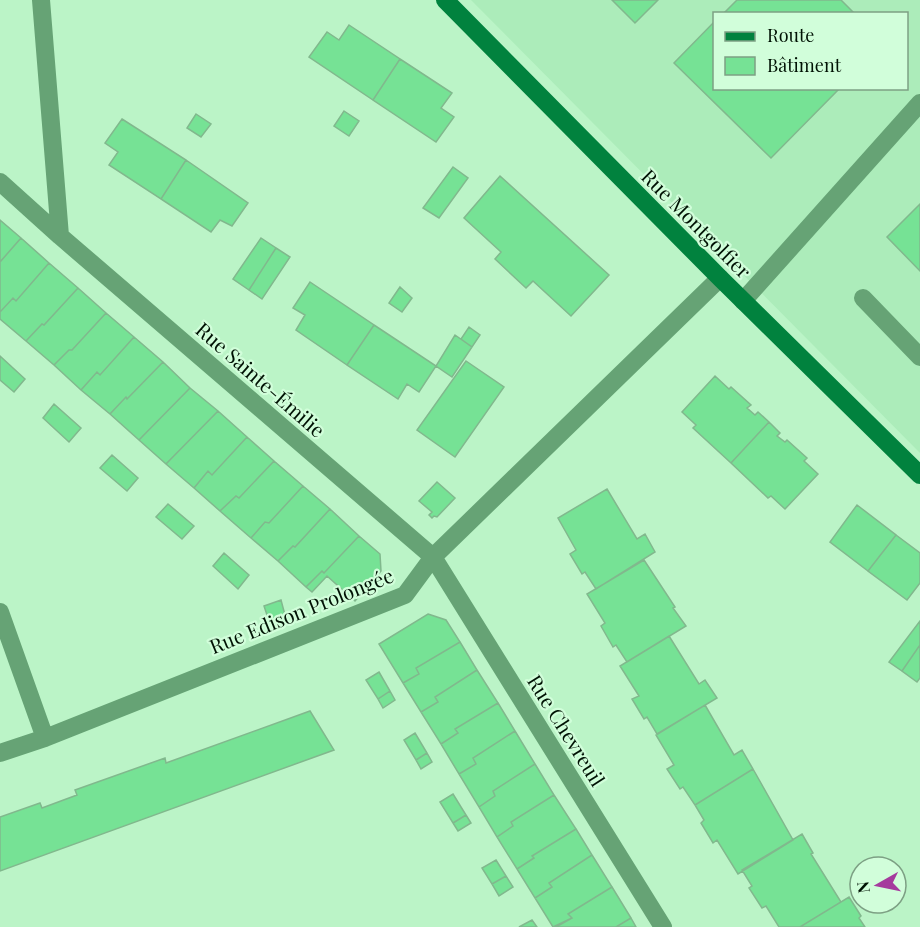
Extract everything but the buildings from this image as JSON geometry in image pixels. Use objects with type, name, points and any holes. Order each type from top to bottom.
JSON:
[{"type":"street","points":[[41,0],[60,236]]},
{"type":"street","name":"Rue Montgolfier","points":[[444,0],[743,301],[920,475]]},
{"type":"street","points":[[743,301],[920,103]]},
{"type":"street","name":"Rue Sainte-Émilie","points":[[0,182],[433,557]]},
{"type":"street","name":"Rue Edison Prolongée","points":[[0,753],[45,738],[405,595],[433,557],[720,278]]},
{"type":"street","points":[[863,298],[920,357]]},
{"type":"street","name":"Rue Chevreuil","points":[[433,557],[663,927]]},
{"type":"street","points":[[0,612],[45,738]]},
{"type":"shaded area","points":[[471,0],[920,0],[920,453]]}]
